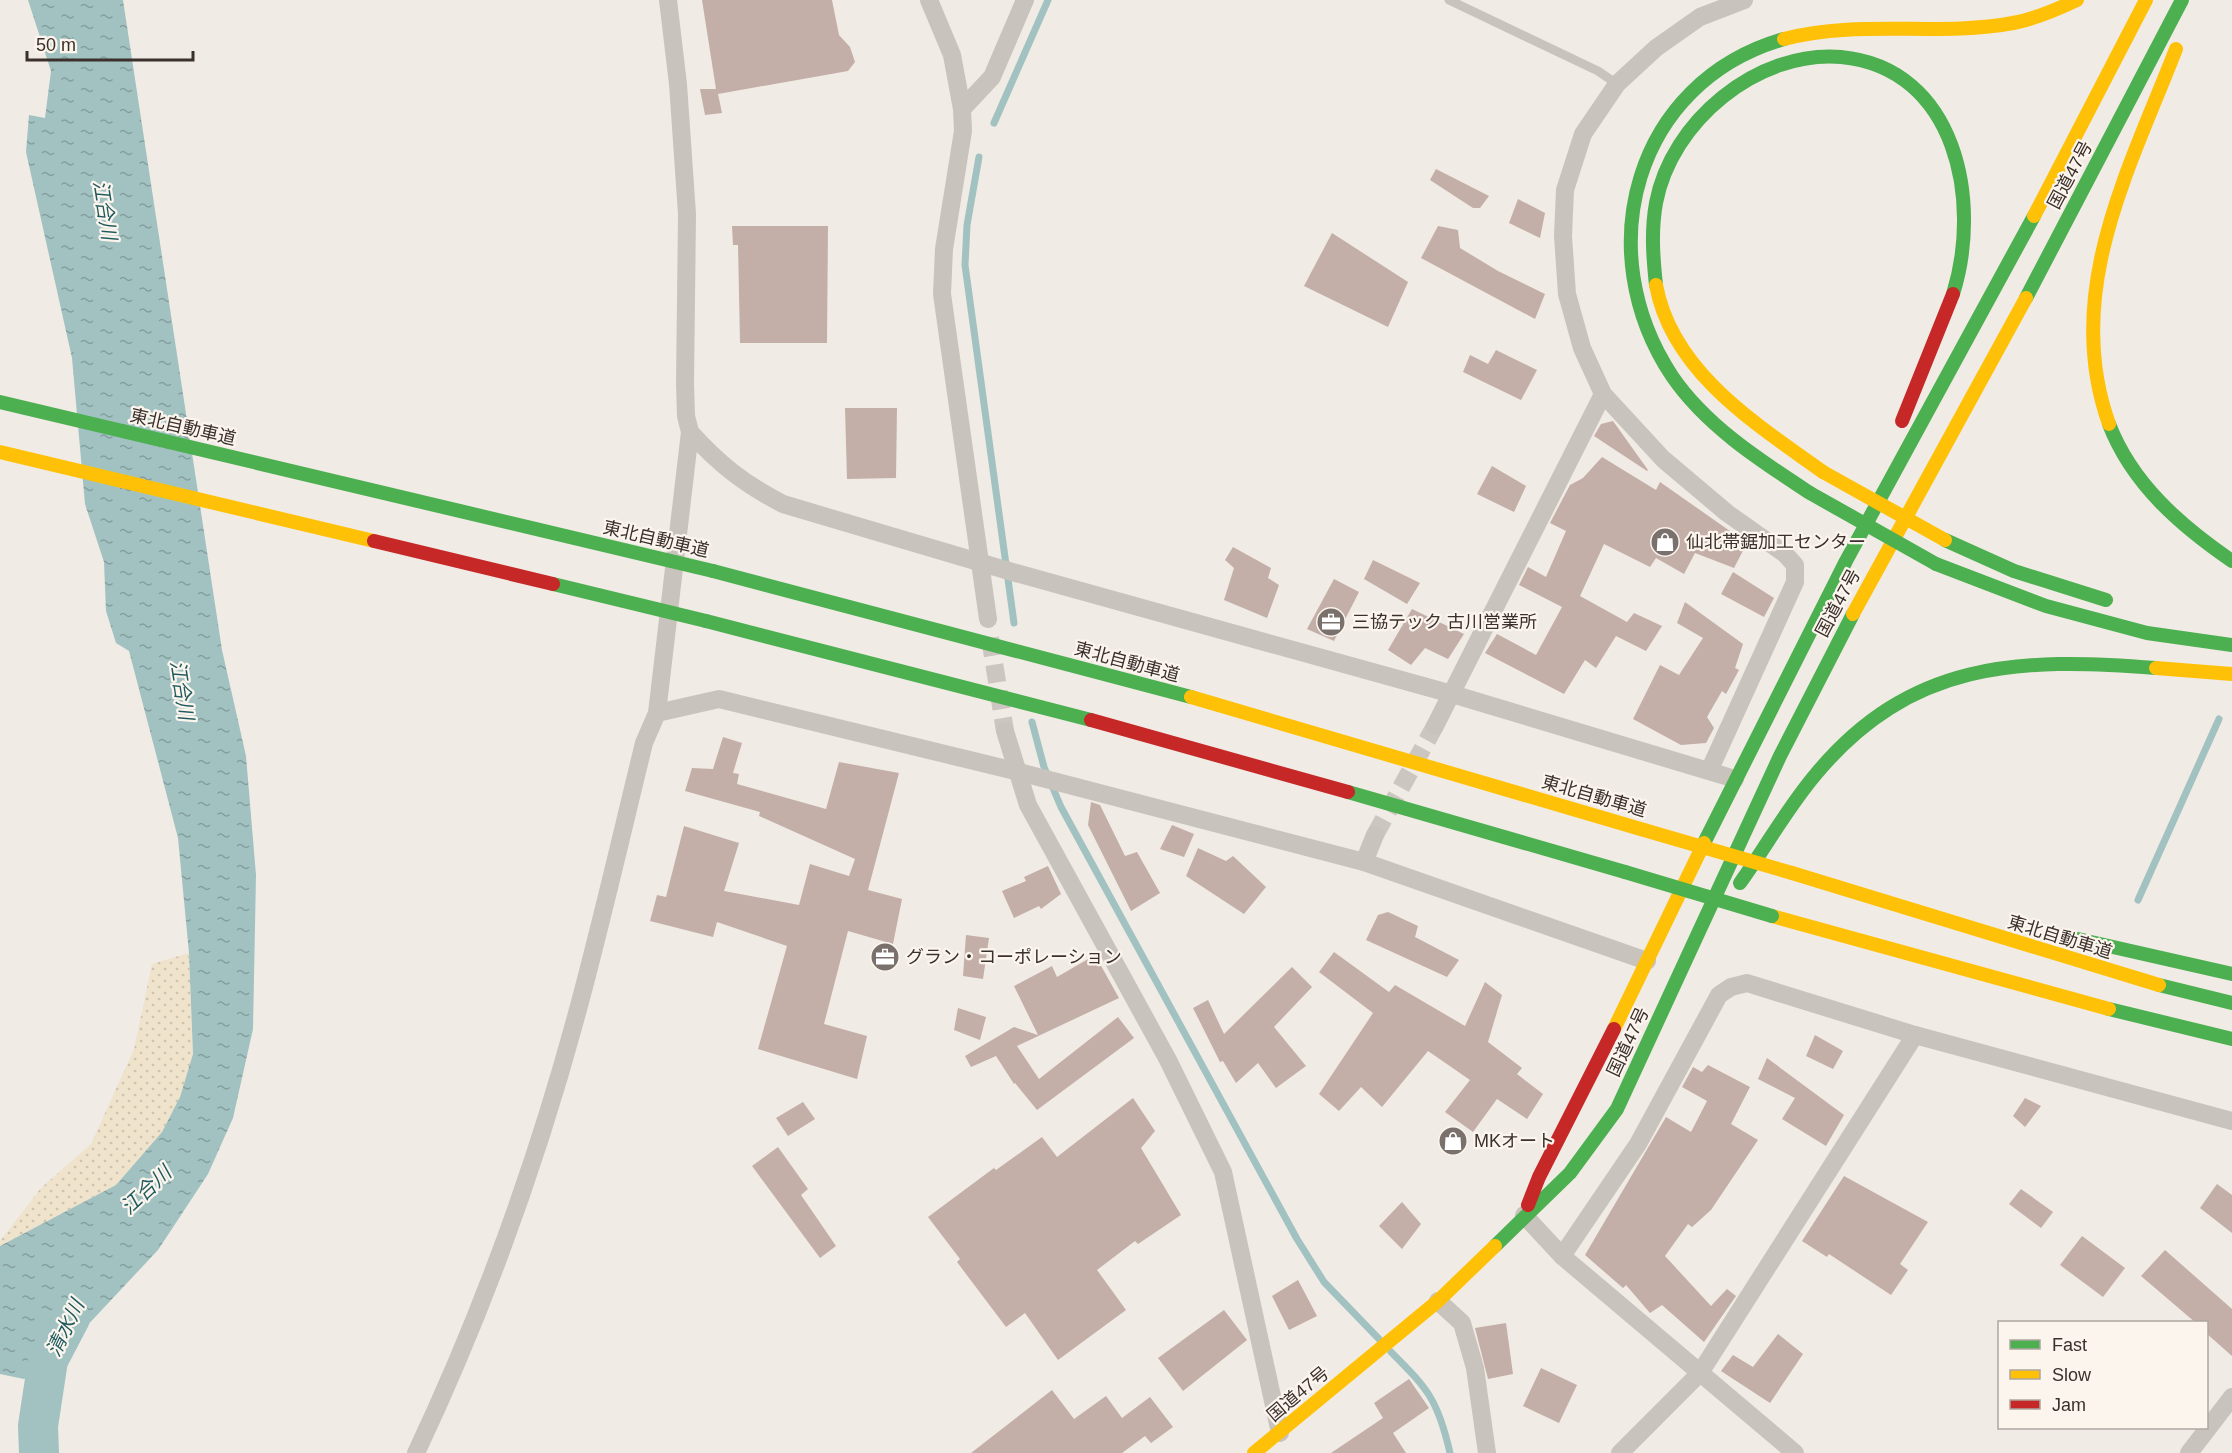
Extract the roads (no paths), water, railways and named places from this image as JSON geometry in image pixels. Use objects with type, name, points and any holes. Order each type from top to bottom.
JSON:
[{"type":"highway","points":[[2078,0],[2021,21],[1989,26],[1848,29],[1790,37],[1743,52],[1711,74],[1678,105],[1656,136],[1639,174],[1630,208],[1628,246],[1632,284],[1641,319],[1673,377],[1701,410],[1772,468],[1810,493],[1936,564],[2046,606],[2147,633],[2232,645]]},
{"type":"highway","name":"国道47号","points":[[1524,1215],[1539,1177],[1735,778],[1846,561],[2037,211],[2146,0]]},
{"type":"highway","name":"国道47号","points":[[1254,1453],[1438,1301],[1524,1215],[1570,1173],[1617,1109],[1780,756],[1831,655],[2043,265],[2182,0]]},
{"type":"highway","points":[[2195,0],[2110,223],[2098,265],[2092,309],[2092,352],[2099,393],[2110,430],[2133,471],[2148,493],[2177,522],[2232,561]]},
{"type":"highway","points":[[1846,561],[1892,445],[1948,305],[1963,252],[1965,208],[1960,168],[1951,141],[1937,114],[1916,90],[1891,72],[1861,58],[1823,56],[1791,62],[1759,72],[1729,90],[1703,112],[1683,138],[1664,176],[1655,207],[1652,259],[1659,294],[1672,331],[1692,361],[1718,391],[1750,419],[1823,472],[1945,540],[2014,571],[2116,603]]},
{"type":"highway","name":"東北自動車道","points":[[0,402],[713,571],[1170,692],[1792,873],[2141,981],[2232,1003]]},
{"type":"highway","points":[[0,452],[706,621],[1161,738],[1772,916],[2086,1003],[2232,1040]]},
{"type":"highway","points":[[1694,944],[1766,850],[1815,775],[1884,711],[1911,694],[1944,681],[1980,672],[2024,666],[2117,666],[2232,674]]},
{"type":"highway","points":[[1792,873],[1989,918]]},
{"type":"highway","points":[[2047,932],[2232,974]]},
{"type":"highway","points":[[2086,1003],[2201,1046]]},
{"type":"street","points":[[416,1453],[446,1390],[517,1205],[553,1097],[580,1002],[644,743],[657,713],[690,432],[686,416],[685,384],[687,214],[678,84],[668,0]]},
{"type":"street","points":[[929,0],[952,55],[962,109],[963,131],[944,249],[942,294],[988,619]]},
{"type":"street","points":[[962,109],[992,77],[1025,0]]},
{"type":"street","points":[[1710,769],[1795,582],[1795,565],[1785,554],[1727,513],[1663,459],[1603,394],[1582,348],[1567,294],[1563,236],[1565,189],[1583,134],[1617,84],[1656,48],[1700,17],[1744,0]]},
{"type":"street","points":[[1435,726],[1603,394]]},
{"type":"street","points":[[690,432],[717,461],[749,487],[783,504],[1008,571],[1452,694],[1735,778]]},
{"type":"street","points":[[657,713],[719,699],[1015,771],[1364,862],[1647,961]]},
{"type":"street","points":[[1005,731],[1015,771],[1028,805],[1168,1060],[1222,1172],[1280,1433]]},
{"type":"street","points":[[1364,862],[1375,835]]},
{"type":"street","points":[[1562,1256],[1638,1144],[1719,995],[1731,987],[1747,983],[1916,1035],[2232,1121]]},
{"type":"street","points":[[1620,1453],[1700,1373],[1916,1035]]},
{"type":"street","points":[[1524,1215],[1562,1256],[1795,1453]]},
{"type":"street","points":[[1438,1301],[1462,1323],[1475,1368],[1487,1453]]},
{"type":"street","points":[[2208,1428],[2232,1397]]},
{"type":"street","points":[[2189,1453],[2207,1429]]},
{"type":"lane","points":[[1449,0],[1598,71],[1617,84]]},
{"type":"water","name":"江合川","points":[[28,0],[123,0],[222,650],[246,756],[256,875],[253,1029],[233,1118],[208,1174],[158,1250],[83,1330],[59,1362],[24,1379],[0,1374],[0,1246],[116,1185],[162,1132],[180,1097],[193,1054],[189,953],[178,838],[129,651],[116,643],[106,611],[104,562],[85,504],[72,358],[26,152],[29,115],[45,118],[51,71]]},
{"type":"waterway","points":[[994,123],[1048,0]]},
{"type":"waterway","points":[[979,157],[967,225],[965,265],[1014,623]]},
{"type":"waterway","points":[[2138,900],[2219,719]]},
{"type":"waterway","points":[[1032,722],[1044,767],[1061,807],[1297,1239],[1324,1282],[1379,1339]]},
{"type":"waterway","name":"清水川","points":[[39,1453],[38,1426],[48,1360],[70,1318]]},
{"type":"waterway","points":[[1391,1352],[1423,1386],[1430,1397],[1441,1420],[1450,1453]]},
{"type":"tunnel","points":[[990,638],[1005,731]]},
{"type":"tunnel","points":[[1375,835],[1435,726]]},
{"type":"place","name":"仙北帯鋸加工センター","points":[[1665,542]]},
{"type":"place","name":"三協テック 古川営業所","points":[[1331,622]]},
{"type":"place","name":"グラン・コーポレーション","points":[[885,957]]},
{"type":"place","name":"MKオート","points":[[1453,1141]]}]
